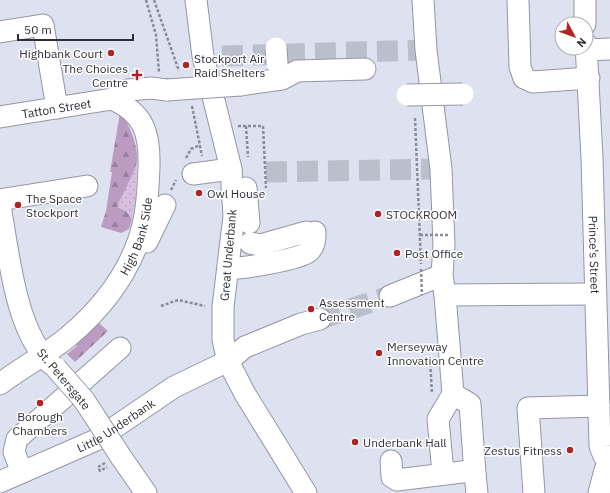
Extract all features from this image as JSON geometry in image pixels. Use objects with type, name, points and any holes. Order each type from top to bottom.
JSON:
[{"type":"street","name":"Great Underbank","points":[[196,0],[203,56],[231,173],[234,216],[223,307],[224,340],[228,361],[245,394],[306,493]]},
{"type":"street","points":[[423,0],[426,50],[441,169],[444,245],[442,275],[436,297],[453,394],[438,420],[443,473]]},
{"type":"street","points":[[518,0],[520,67],[524,78],[533,82],[589,78]]},
{"type":"street","points":[[585,0],[586,16]]},
{"type":"street","points":[[0,32],[43,25],[57,108]]},
{"type":"street","points":[[594,48],[610,49]]},
{"type":"street","name":"Prince's Street","points":[[587,56],[589,78],[594,252],[600,282],[600,446],[604,456],[610,462],[605,470],[599,493]]},
{"type":"street","name":"Tatton Street","points":[[0,117],[112,99],[128,90],[152,88],[164,90],[240,85],[279,63],[297,71],[365,69]]},
{"type":"street","points":[[136,113],[150,98],[164,90]]},
{"type":"street","points":[[407,95],[463,94]]},
{"type":"street","name":"High Bank Side","points":[[0,384],[48,362],[68,337],[89,318],[106,298],[126,267],[140,238],[144,220],[148,185],[149,156],[147,134],[136,113],[123,103],[112,99]]},
{"type":"street","points":[[192,174],[231,173],[245,184],[250,233],[260,245],[311,232],[314,245],[305,254],[253,267],[229,264]]},
{"type":"street","points":[[0,200],[87,186]]},
{"type":"street","points":[[126,267],[132,268],[136,266],[165,205]]},
{"type":"street","name":"St. Petersgate","points":[[0,206],[19,305],[30,335],[48,362],[84,400],[146,493]]},
{"type":"street","points":[[229,264],[249,256],[288,248]]},
{"type":"street","points":[[390,296],[442,275]]},
{"type":"street","points":[[436,297],[600,282]]},
{"type":"street","name":"Little Underbank","points":[[0,482],[95,440],[139,412],[174,387],[228,361],[245,347],[301,324],[320,319]]},
{"type":"street","points":[[22,472],[14,449],[17,439],[120,348]]},
{"type":"street","points":[[453,394],[470,404],[476,483]]},
{"type":"street","points":[[534,493],[528,408],[599,406]]},
{"type":"street","points":[[390,461],[393,479],[470,471],[476,483]]},
{"type":"path","points":[[146,0],[156,35],[159,67]]},
{"type":"path","points":[[415,117],[422,295],[436,297]]},
{"type":"path","points":[[232,126],[263,126],[266,195]]},
{"type":"path","points":[[420,235],[448,235]]},
{"type":"path","points":[[161,306],[178,300],[223,307]]},
{"type":"path","points":[[430,353],[432,398]]},
{"type":"shaded area","points":[[137,161],[136,198],[132,219],[126,211],[116,207]]},
{"type":"green space","points":[[120,113],[130,129],[135,142],[137,154],[134,170],[117,207],[126,211],[132,219],[129,229],[121,233],[101,227],[106,211],[112,172],[110,172]]},
{"type":"green space","points":[[99,323],[108,331],[75,362],[67,354],[77,346],[74,342]]},
{"type":"tunnel","points":[[222,56],[426,50]]},
{"type":"tunnel","points":[[266,172],[441,169]]},
{"type":"tunnel","points":[[320,319],[390,296]]},
{"type":"place","name":"Highbank Court","points":[[111,53]]},
{"type":"place","name":"Stockport Air Raid Shelters","points":[[186,65]]},
{"type":"place","name":"The Choices Centre","points":[[137,75]]},
{"type":"place","name":"Owl House","points":[[199,193]]},
{"type":"place","name":"The Space Stockport","points":[[18,205]]},
{"type":"place","name":"STOCKROOM","points":[[378,214]]},
{"type":"place","name":"Post Office","points":[[397,253]]},
{"type":"place","name":"Assessment Centre","points":[[311,309]]},
{"type":"place","name":"Merseyway Innovation Centre","points":[[379,353]]},
{"type":"place","name":"Borough Chambers","points":[[40,403]]},
{"type":"place","name":"Underbank Hall","points":[[355,442]]},
{"type":"place","name":"Zestus Fitness","points":[[570,450]]}]
